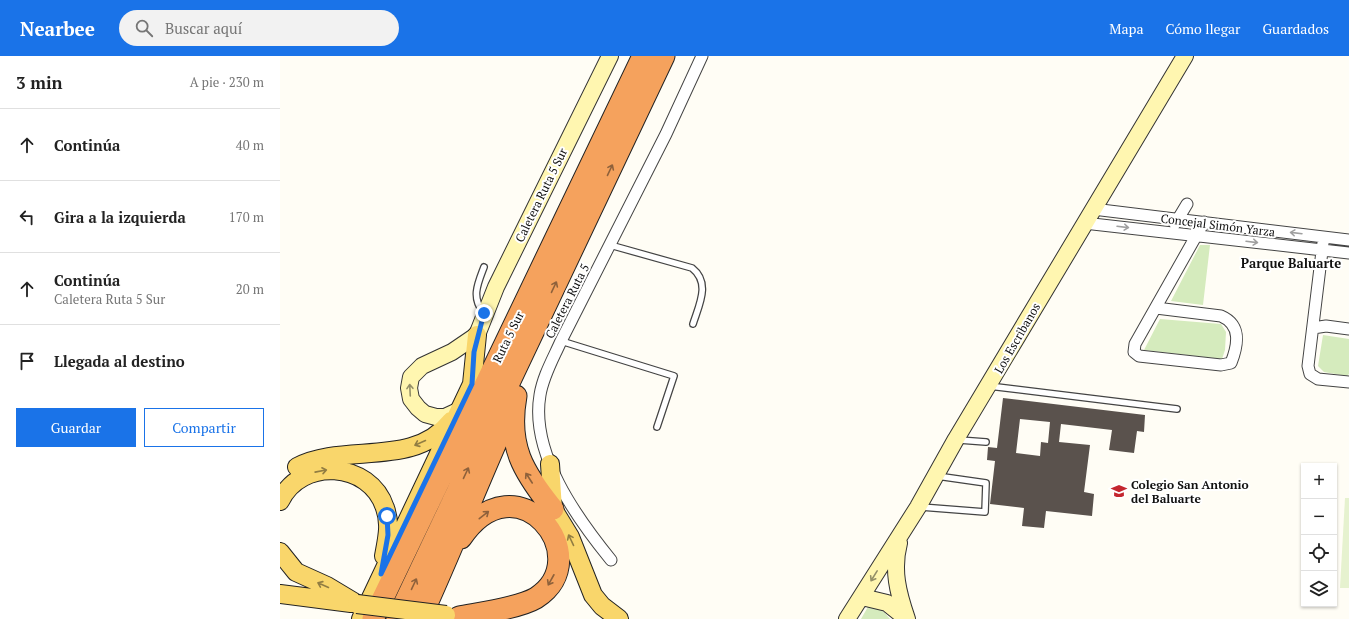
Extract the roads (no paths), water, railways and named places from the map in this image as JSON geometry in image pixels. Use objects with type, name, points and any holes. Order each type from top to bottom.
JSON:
[{"type":"highway","name":"Ruta 5 Sur","points":[[397,619],[664,56]]},
{"type":"highway","name":"Ruta 5 Sur","points":[[374,619],[641,59]]},
{"type":"highway","points":[[472,384],[516,289],[595,139],[641,59]]},
{"type":"highway","points":[[420,619],[450,555],[464,508],[493,450],[516,396],[537,322]]},
{"type":"highway","points":[[516,396],[513,428],[519,458],[528,477],[553,509]]},
{"type":"highway","points":[[450,555],[465,533],[482,516],[488,511],[505,507],[523,509],[538,517],[550,530],[557,545],[556,570],[549,585],[537,597],[530,601],[458,618]]},
{"type":"main road","name":"Caletera Ruta 5 Sur","points":[[477,335],[484,313],[610,56]]},
{"type":"main road","name":"Los Escribanos","points":[[847,619],[903,532],[956,439],[1185,56]]},
{"type":"main road","points":[[359,611],[381,574],[472,384],[477,335]]},
{"type":"main road","points":[[460,410],[445,417],[436,417],[425,414],[411,399],[409,383],[418,369],[452,352],[477,335]]},
{"type":"main road","points":[[280,480],[296,467],[317,458],[339,455],[391,452],[421,444],[442,430],[460,410]]},
{"type":"main road","points":[[550,464],[553,509],[570,537],[593,595],[602,606],[619,619]]},
{"type":"main road","points":[[280,501],[294,483],[309,474],[318,471],[327,469],[345,471],[362,478],[379,494],[387,516],[388,535],[381,574]]},
{"type":"main road","points":[[903,532],[896,559],[896,581],[907,619]]},
{"type":"main road","points":[[280,552],[296,572],[327,586],[359,611]]},
{"type":"main road","points":[[280,594],[309,598],[359,611],[458,618]]},
{"type":"main road","points":[[862,597],[887,603],[907,619]]},
{"type":"main road","points":[[280,599],[309,598]]},
{"type":"street","name":"Caletera Ruta 5","points":[[610,560],[575,511],[550,464],[541,431],[540,397],[546,374],[561,341],[666,134],[702,56]]},
{"type":"street","points":[[1170,233],[1188,204]]},
{"type":"street","name":"Concejal Simón Yarza","points":[[1093,209],[1349,240]]},
{"type":"street","points":[[1156,308],[1221,316],[1230,320],[1237,336],[1235,354],[1231,363],[1221,365],[1139,356],[1134,352],[1135,344],[1204,222]]},
{"type":"street","name":"Concejal Simón Yarza","points":[[1084,223],[1349,253]]},
{"type":"street","points":[[1324,237],[1308,366],[1310,374],[1318,379],[1349,382]]},
{"type":"street","points":[[1313,328],[1326,326],[1349,329]]},
{"type":"lane","points":[[610,245],[696,270],[701,278],[703,288],[693,324]]},
{"type":"lane","points":[[484,267],[477,286],[476,295],[479,305],[484,313]]},
{"type":"lane","points":[[561,341],[674,376],[657,427]]},
{"type":"lane","points":[[988,386],[1177,409]]},
{"type":"lane","points":[[956,439],[986,442]]},
{"type":"lane","points":[[918,507],[985,512],[986,483],[936,476]]},
{"type":"lane","points":[[437,534],[453,518]]},
{"type":"place","name":"Colegio San Antonio del Baluarte","points":[[1119,491]]},
{"type":"district","name":"Parque Baluarte","points":[[1291,263]]}]
